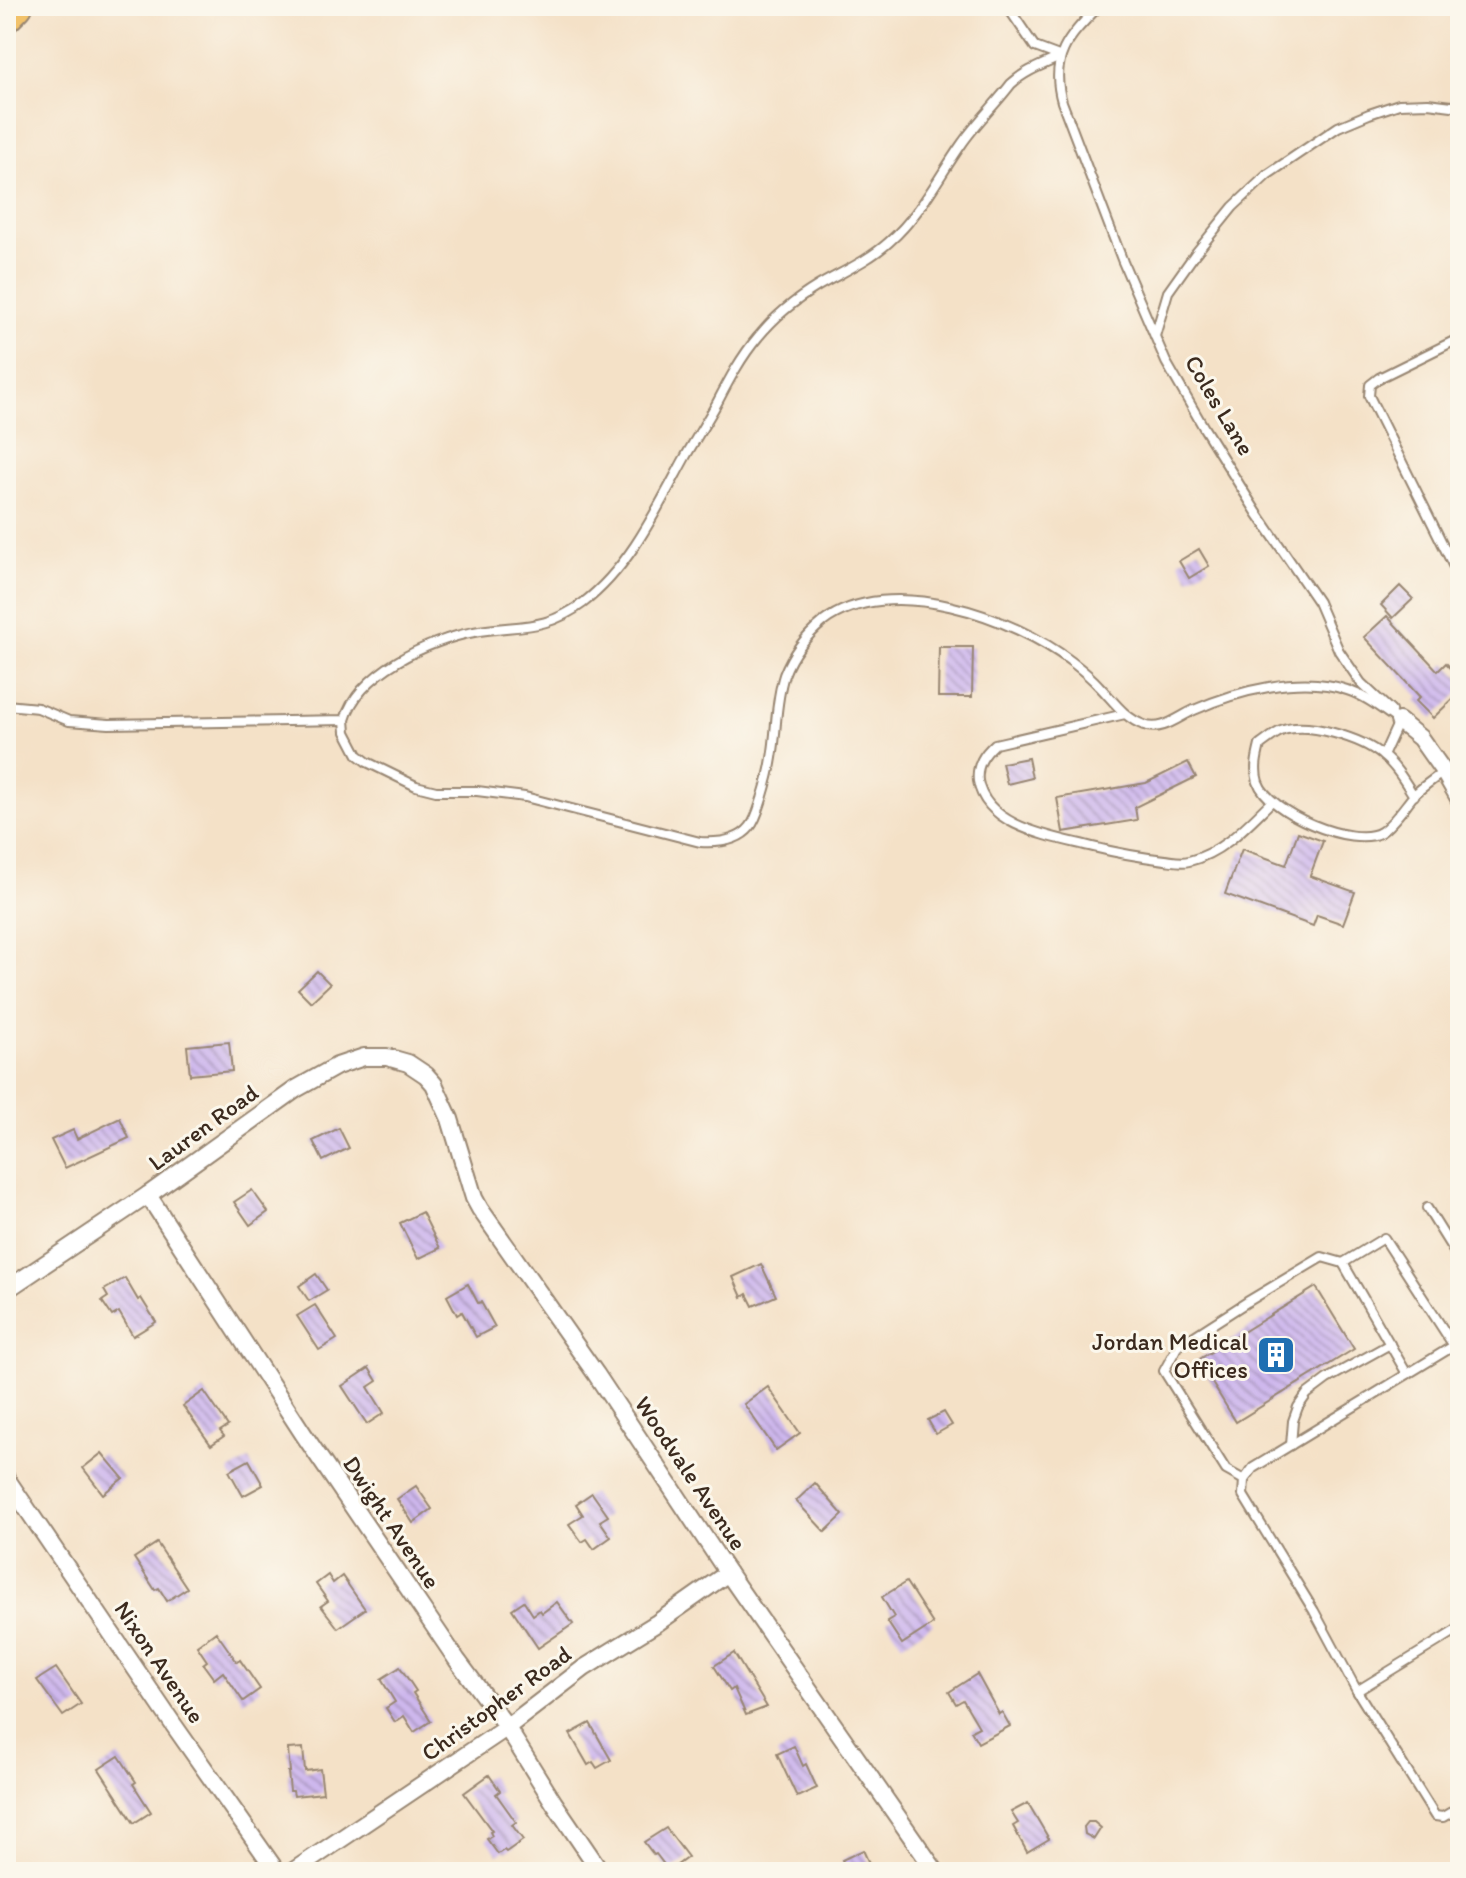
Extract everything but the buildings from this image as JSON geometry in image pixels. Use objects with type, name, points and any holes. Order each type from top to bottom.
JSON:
[{"type":"highway","points":[[6,17],[17,6]]},
{"type":"street","name":"Coles Lane","points":[[1399,721],[1420,738],[1460,800]]},
{"type":"street","name":"Lauren Road","points":[[6,1290],[148,1195],[296,1089],[350,1060],[375,1056],[398,1059],[417,1068],[435,1087]]},
{"type":"street","name":"Woodvale Avenue","points":[[435,1087],[450,1119],[463,1168],[480,1209],[936,1872]]},
{"type":"street","name":"Dwight Avenue","points":[[148,1195],[304,1435],[601,1872]]},
{"type":"street","name":"Nixon Avenue","points":[[6,1478],[277,1872]]},
{"type":"street","name":"Christopher Road","points":[[292,1872],[506,1728],[584,1668],[657,1623],[728,1573]]},
{"type":"lane","points":[[1007,6],[1035,47],[1060,57]]},
{"type":"lane","points":[[1099,6],[1074,31],[1060,57],[1032,69],[1011,84],[963,142],[914,215],[890,241],[792,303],[758,337],[728,381],[643,532],[598,589],[572,610],[550,621],[535,626],[462,634],[400,660],[369,682],[353,700],[345,720],[346,732],[358,755],[367,762],[416,786],[436,791],[477,791],[525,797],[700,842],[715,843],[740,835],[755,819],[771,766],[781,688],[801,644],[820,625],[840,612],[885,601],[915,601],[967,610],[998,620],[1041,641],[1099,685],[1125,714],[1146,726],[1157,728],[1196,709],[1269,687],[1307,684],[1347,690],[1399,721],[1383,756]]},
{"type":"lane","name":"Coles Lane","points":[[1060,57],[1057,74],[1062,102],[1123,262],[1166,362],[1257,513],[1318,602],[1339,651],[1361,683],[1399,721]]},
{"type":"lane","points":[[1155,336],[1168,292],[1233,207],[1267,175],[1338,127],[1369,114],[1399,104],[1428,103],[1460,107]]},
{"type":"lane","points":[[1460,338],[1379,378],[1370,385],[1369,396],[1455,569],[1460,573]]},
{"type":"lane","points":[[6,705],[38,708],[69,721],[109,724],[345,720]]},
{"type":"lane","points":[[1125,714],[995,744],[983,754],[978,774],[980,791],[987,803],[1000,815],[1023,828],[1128,855],[1186,862],[1209,855],[1272,801]]},
{"type":"lane","points":[[1414,796],[1383,756],[1357,739],[1306,728],[1281,730],[1260,745],[1255,766],[1258,784],[1272,801],[1290,815],[1343,834],[1362,837],[1380,833],[1414,796],[1444,772]]},
{"type":"lane","points":[[1427,1208],[1460,1261]]},
{"type":"lane","points":[[1343,1263],[1384,1238],[1457,1344],[1253,1468],[1244,1480],[1243,1495],[1314,1611],[1357,1691],[1435,1816],[1443,1817],[1460,1807]]},
{"type":"lane","points":[[1244,1480],[1226,1470],[1164,1371],[1177,1347],[1322,1257],[1343,1263],[1407,1374]]},
{"type":"lane","points":[[1291,1445],[1293,1421],[1307,1394],[1327,1379],[1390,1344]]},
{"type":"lane","points":[[1357,1691],[1460,1628]]},
{"type":"place","name":"Jordan Medical Offices","points":[[1276,1355]]}]
